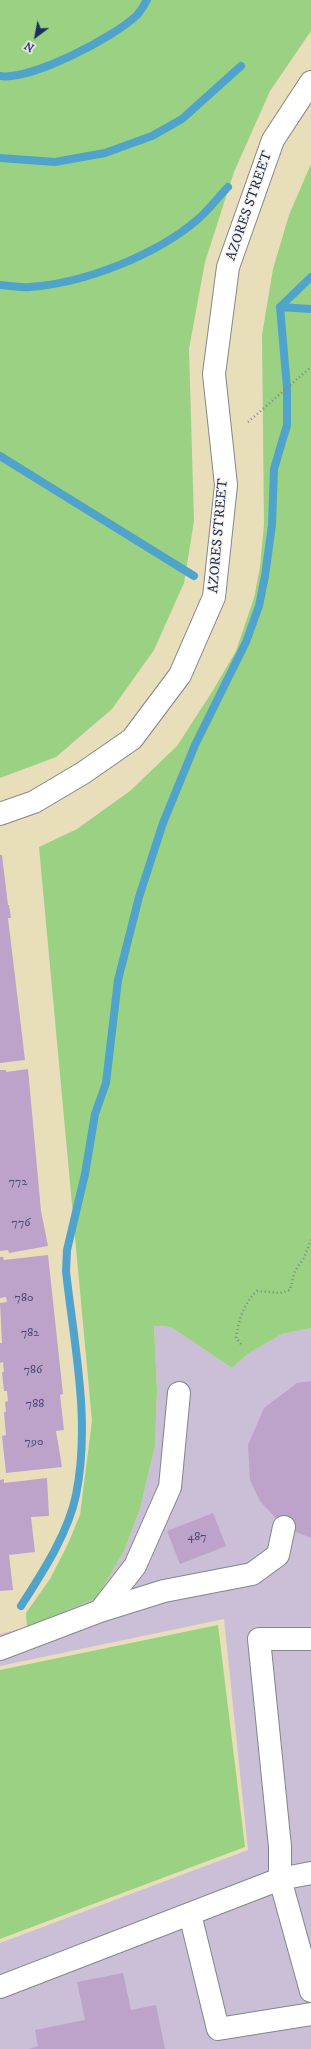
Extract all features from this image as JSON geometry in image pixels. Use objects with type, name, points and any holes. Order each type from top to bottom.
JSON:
[{"type":"street","name":"AZORES STREET","points":[[0,814],[34,802],[83,773],[132,739],[180,675],[214,597],[226,485],[214,374],[228,267],[274,140],[311,82]]},
{"type":"street","points":[[100,1611],[135,1566],[170,1487],[179,1393]]},
{"type":"street","points":[[0,1649],[100,1611],[164,1591],[252,1574],[278,1555],[284,1527]]},
{"type":"street","points":[[311,1639],[259,1639],[280,1848],[280,1879],[311,1991]]},
{"type":"street","points":[[0,1987],[280,1879],[311,1873]]},
{"type":"street","points":[[190,1914],[218,2029],[311,2014]]},
{"type":"path","points":[[248,422],[311,367]]},
{"type":"path","points":[[241,1344],[236,1338],[239,1320],[249,1299],[257,1291],[280,1293],[290,1290],[295,1272],[304,1258],[311,1240]]},
{"type":"shaded area","points":[[154,1326],[171,1327],[232,1368],[249,1353],[282,1334],[311,1328],[311,2049],[0,2049],[0,1943],[248,1850],[224,1619],[0,1666],[0,1634],[27,1627],[103,1587],[124,1551],[140,1509],[155,1446],[157,1390]]},
{"type":"green space","points":[[0,0],[311,0],[311,31],[270,91],[234,172],[205,262],[189,349],[194,521],[184,583],[154,650],[112,709],[56,757],[0,778]]},
{"type":"green space","points":[[311,164],[311,1328],[282,1334],[249,1353],[232,1368],[171,1327],[154,1326],[157,1390],[155,1446],[140,1509],[124,1551],[103,1587],[94,1599],[27,1627],[26,1613],[50,1579],[67,1546],[80,1515],[92,1421],[39,847],[77,829],[130,791],[177,746],[212,692],[236,651],[254,598],[260,567],[264,525],[262,335],[273,269],[289,215]]},
{"type":"green space","points":[[218,1625],[245,1847],[0,1939],[0,1670]]},
{"type":"building","points":[[0,855],[2,855],[11,918],[8,918],[25,1060],[0,1063]]},
{"type":"building","points":[[28,1069],[41,1211],[48,1246],[9,1253],[8,1250],[0,1251],[0,1070],[6,1070],[6,1072]]},
{"type":"building","points":[[48,1255],[63,1394],[60,1395],[64,1430],[56,1431],[62,1467],[6,1473],[2,1436],[6,1435],[4,1412],[6,1412],[5,1402],[8,1401],[7,1391],[4,1391],[2,1372],[4,1372],[3,1362],[0,1363],[0,1343],[2,1343],[0,1303],[7,1302],[6,1297],[0,1298],[0,1257],[3,1257],[4,1260]]},
{"type":"building","points":[[311,1381],[311,1538],[284,1527],[260,1501],[250,1480],[248,1445],[264,1408],[297,1383]]},
{"type":"building","points":[[47,1478],[49,1516],[31,1517],[35,1552],[9,1555],[13,1590],[0,1591],[0,1480],[4,1479],[4,1483]]},
{"type":"building","points":[[213,1513],[226,1546],[180,1564],[167,1531]]},
{"type":"building","points":[[123,1973],[131,2010],[156,2005],[165,2049],[29,2049],[38,2046],[35,2030],[85,2020],[77,1982]]},
{"type":"waterway","points":[[0,76],[14,76],[31,72],[72,56],[111,35],[126,24],[138,13],[147,0]]},
{"type":"waterway","points":[[0,158],[55,162],[105,153],[152,136],[182,119],[241,66]]},
{"type":"waterway","points":[[0,285],[27,287],[74,280],[141,256],[180,233],[197,220],[228,187]]},
{"type":"waterway","points":[[280,307],[311,277]]},
{"type":"waterway","points":[[280,307],[311,309]]},
{"type":"waterway","points":[[21,1606],[46,1567],[61,1539],[76,1495],[80,1467],[82,1411],[77,1355],[66,1271],[67,1250],[85,1174],[95,1114],[106,1083],[118,980],[139,897],[163,823],[195,745],[246,642],[259,606],[265,576],[272,525],[274,469],[287,425],[287,388],[280,307]]},
{"type":"waterway","points":[[0,456],[194,576]]}]
